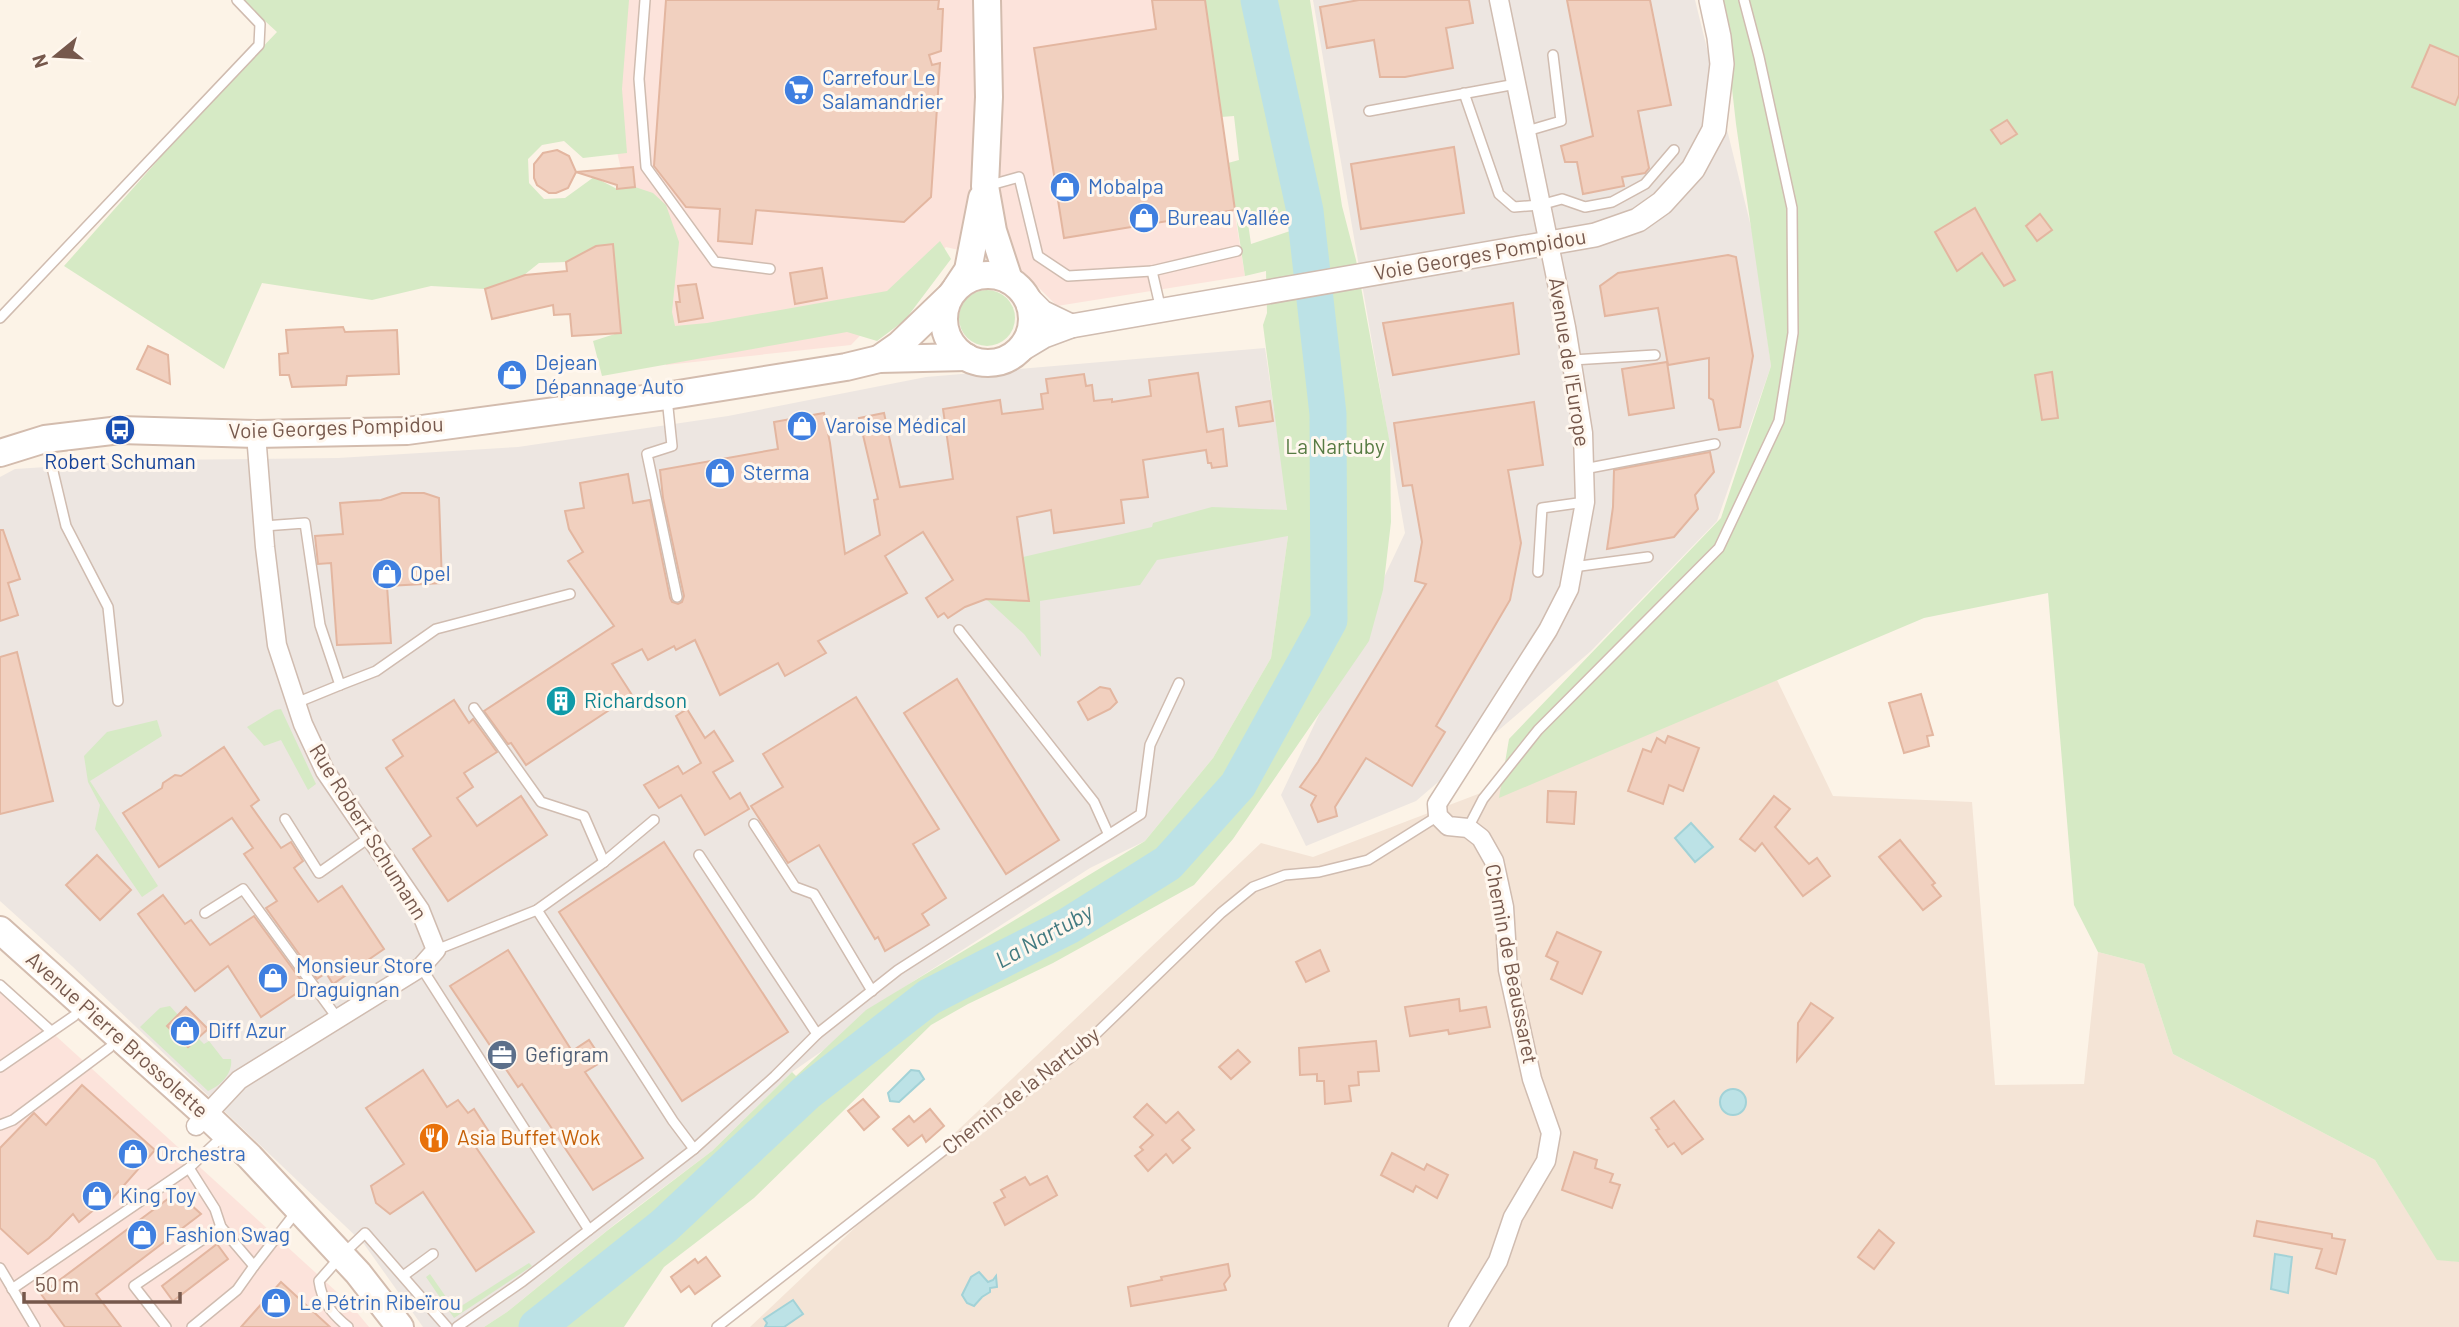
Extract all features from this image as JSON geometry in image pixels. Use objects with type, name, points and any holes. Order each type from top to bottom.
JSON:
[{"type":"main road","points":[[985,186],[993,231],[1032,316],[1024,343],[1014,354],[1002,361],[987,363],[966,357],[950,342],[945,329],[944,314],[952,293],[970,263],[985,186],[989,97],[987,0]]},
{"type":"main road","points":[[952,293],[967,279],[981,275],[995,275],[1017,288]]},
{"type":"main road","name":"Voie Georges Pompidou","points":[[879,359],[899,345],[952,293]]},
{"type":"main road","name":"Voie Georges Pompidou","points":[[0,453],[46,439],[120,430],[256,433],[407,431],[666,396],[846,367],[879,359],[966,357]]},
{"type":"main road","name":"Avenue Pierre Brossolette","points":[[0,930],[297,1211],[358,1273],[400,1327]]},
{"type":"main road","name":"Avenue Pierre Brossolette","points":[[0,950],[109,1048],[210,1129]]},
{"type":"street","name":"Avenue de l'Europe","points":[[1438,816],[1437,804],[1548,630],[1570,589],[1585,502],[1583,433],[1572,360],[1499,0]]},
{"type":"street","name":"Voie Georges Pompidou","points":[[1014,354],[1044,337],[1072,326],[1595,235],[1638,220],[1662,203],[1693,169],[1714,130],[1722,64],[1711,0]]},
{"type":"street","points":[[1017,288],[1042,312],[1072,326]]},
{"type":"street","name":"Rue Robert Schumann","points":[[256,433],[277,645],[303,724],[326,771],[420,910],[436,950]]},
{"type":"street","name":"Chemin de Beaussaret","points":[[1438,816],[1448,826],[1468,828],[1481,838],[1494,861],[1504,907],[1511,982],[1532,1079],[1551,1133],[1546,1161],[1513,1217],[1498,1261],[1458,1327]]},
{"type":"street","points":[[210,1129],[239,1080],[421,967],[436,950]]},
{"type":"lane","points":[[0,317],[259,45],[260,24],[237,0]]},
{"type":"lane","points":[[645,0],[639,79],[646,167],[715,262],[770,269]]},
{"type":"lane","points":[[1468,828],[1483,799],[1538,730],[1718,548],[1779,421],[1793,333],[1792,208],[1744,0]]},
{"type":"lane","points":[[1527,131],[1561,121],[1553,55]]},
{"type":"lane","points":[[1369,111],[1517,84]]},
{"type":"lane","points":[[1464,93],[1499,194],[1514,207],[1540,205],[1562,199],[1584,207],[1612,202],[1645,184],[1674,150]]},
{"type":"lane","points":[[985,186],[1019,177],[1038,256],[1068,276],[1152,271],[1237,251]]},
{"type":"lane","points":[[1152,271],[1161,310]]},
{"type":"lane","points":[[1572,360],[1655,355]]},
{"type":"lane","points":[[666,396],[672,446],[647,454],[677,597]]},
{"type":"lane","points":[[46,439],[65,526],[107,607],[118,701]]},
{"type":"lane","points":[[1584,469],[1715,444]]},
{"type":"lane","points":[[1538,572],[1542,508],[1585,502]]},
{"type":"lane","points":[[264,526],[305,523],[320,625],[340,685]]},
{"type":"lane","points":[[1573,567],[1648,557]]},
{"type":"lane","points":[[296,703],[376,671],[436,629],[570,594]]},
{"type":"lane","points":[[959,630],[1094,802],[1108,834]]},
{"type":"lane","points":[[457,1327],[523,1281],[694,1149],[817,1034],[898,970],[1141,814],[1150,745],[1179,683]]},
{"type":"lane","points":[[474,708],[541,802],[584,816],[604,862]]},
{"type":"lane","name":"Chemin de la Nartuby","points":[[717,1327],[944,1150],[1073,1056],[1221,913],[1253,887],[1285,875],[1319,872],[1368,860],[1438,816]]},
{"type":"lane","points":[[285,819],[318,873],[370,837]]},
{"type":"lane","points":[[436,950],[537,910],[604,862],[654,820]]},
{"type":"lane","points":[[754,824],[795,887],[814,894],[872,991]]},
{"type":"lane","points":[[699,855],[817,1034]]},
{"type":"lane","points":[[205,913],[243,889],[338,1019]]},
{"type":"lane","points":[[537,910],[673,1121],[694,1149]]},
{"type":"lane","points":[[421,967],[589,1230]]},
{"type":"lane","points":[[0,985],[51,1031]]},
{"type":"lane","points":[[0,1066],[74,1016]]},
{"type":"lane","points":[[0,1125],[13,1120],[109,1048]]},
{"type":"lane","points":[[12,1289],[189,1168],[210,1129]]},
{"type":"lane","points":[[189,1168],[215,1209],[221,1227],[254,1266]]},
{"type":"lane","points":[[198,1325],[237,1290],[297,1211]]},
{"type":"lane","points":[[166,1327],[134,1286],[221,1227]]},
{"type":"lane","points":[[348,1327],[327,1306],[321,1296],[319,1281],[365,1233],[447,1327]]},
{"type":"lane","points":[[403,1276],[433,1254]]},
{"type":"lane","points":[[0,1268],[35,1327]]},
{"type":"shaded area","points":[[614,0],[1200,0],[1245,276],[1057,306],[1014,263],[946,247],[851,345],[666,365],[609,117]]},
{"type":"shaded area","points":[[1313,0],[1695,0],[1755,243],[1771,366],[1717,521],[1591,651],[1416,801],[1306,846],[1281,795],[1405,533]]},
{"type":"shaded area","points":[[1265,348],[1286,491],[1288,536],[1271,658],[1213,758],[1145,841],[1090,868],[870,1009],[825,1049],[792,1072],[712,1151],[620,1220],[507,1312],[484,1327],[423,1327],[364,1244],[0,901],[0,477],[15,469],[155,460],[338,458],[518,447],[728,416],[926,377]]},
{"type":"shaded area","points":[[1777,680],[1833,796],[1972,802],[1995,1085],[2084,1084],[2098,952],[2144,964],[2173,1054],[2375,1160],[2437,1259],[2459,1262],[2459,1327],[750,1327],[1261,843],[1313,857]]},
{"type":"shaded area","points":[[0,985],[350,1304],[369,1327],[0,1327]]},
{"type":"green space","points":[[242,0],[629,0],[622,89],[627,153],[583,158],[564,141],[542,145],[528,159],[529,183],[544,199],[565,198],[594,177],[617,189],[635,187],[653,193],[666,205],[679,242],[672,312],[675,326],[707,323],[887,291],[940,241],[951,259],[905,320],[877,341],[847,332],[602,376],[593,341],[621,332],[613,244],[596,246],[566,262],[539,263],[524,275],[485,289],[431,286],[372,300],[262,283],[224,369],[64,266],[176,137],[277,32]]},
{"type":"green space","name":"La Nartuby","points":[[1205,0],[1310,0],[1342,206],[1356,260],[1390,444],[1391,522],[1383,590],[1369,641],[1233,839],[1194,885],[1053,963],[931,1025],[754,1198],[664,1267],[624,1327],[484,1327],[507,1312],[608,1230],[712,1151],[792,1072],[796,1076],[866,1010],[1145,841],[1213,758],[1271,658],[1288,536],[1157,560],[1140,585],[1040,601],[1041,657],[1024,634],[986,599],[1029,601],[1023,557],[1152,527],[1153,523],[1212,507],[1287,510],[1263,325],[1267,313],[1266,271],[1245,276],[1228,163],[1239,160],[1234,116],[1221,117]],"holes":[[[1295,212],[1299,228],[1251,244],[1248,223]]]},
{"type":"green space","points":[[1722,0],[2459,0],[2459,1262],[2437,1260],[2375,1160],[2173,1054],[2144,964],[2098,952],[2074,905],[2048,593],[1924,618],[1499,798],[1509,739],[1721,518],[1771,366],[1736,124]]},
{"type":"green space","points":[[981,290],[993,290],[1007,298],[1015,312],[1013,329],[1007,338],[993,346],[981,346],[964,334],[959,324],[959,312],[971,295]]},
{"type":"green space","points":[[281,709],[316,784],[308,790],[281,740],[264,746],[247,727]]},
{"type":"green space","points":[[157,720],[162,736],[90,781],[158,886],[142,897],[95,829],[100,805],[88,782],[84,756],[107,732]]},
{"type":"green space","points":[[170,1006],[178,1015],[168,1026],[187,1047],[198,1038],[204,1044],[209,1041],[223,1059],[231,1059],[228,1074],[213,1089],[208,1091],[140,1027],[160,1008]]},
{"type":"green space","points":[[529,1263],[532,1266],[454,1318],[426,1277],[430,1274],[455,1310]]},
{"type":"water","points":[[1691,823],[1713,847],[1695,862],[1675,838]]},
{"type":"water","points":[[911,1070],[919,1071],[924,1079],[899,1102],[890,1101],[888,1093]]},
{"type":"water","points":[[1733,1089],[1742,1093],[1746,1102],[1742,1111],[1733,1115],[1724,1111],[1720,1102],[1724,1093]]},
{"type":"water","points":[[2275,1254],[2292,1257],[2288,1293],[2271,1289]]},
{"type":"water","points":[[979,1272],[988,1282],[996,1276],[997,1287],[990,1288],[990,1292],[974,1306],[967,1303],[962,1295],[971,1277]]},
{"type":"water","points":[[793,1300],[803,1314],[784,1327],[765,1327],[767,1323],[764,1319]]},
{"type":"building","name":"Carrefour Le Salamandrier","points":[[666,0],[939,0],[938,9],[943,9],[941,51],[929,55],[932,65],[940,63],[931,197],[904,222],[756,210],[752,244],[718,241],[720,209],[686,207],[654,166]]},
{"type":"building","points":[[1152,0],[1205,0],[1235,210],[1064,238],[1034,48],[1156,29]]},
{"type":"building","points":[[1359,0],[1469,0],[1473,23],[1446,28],[1453,68],[1405,77],[1380,77],[1374,40],[1327,48],[1320,7]]},
{"type":"building","points":[[1567,0],[1650,0],[1671,105],[1638,111],[1649,168],[1645,173],[1622,177],[1624,186],[1583,194],[1577,162],[1565,162],[1561,146],[1593,136]]},
{"type":"building","points":[[2430,45],[2459,57],[2459,95],[2455,105],[2412,87]]},
{"type":"building","points":[[2007,120],[2017,134],[2001,144],[1991,130]]},
{"type":"building","points":[[1454,147],[1464,213],[1361,229],[1351,164]]},
{"type":"building","points":[[557,150],[569,156],[576,172],[568,188],[549,193],[537,185],[534,164],[543,153]]},
{"type":"building","points":[[633,167],[635,187],[617,189],[617,185],[576,172]]},
{"type":"building","points":[[1975,208],[2015,280],[2004,286],[1982,253],[1957,271],[1935,232]]},
{"type":"building","points":[[2040,214],[2052,230],[2037,241],[2026,226]]},
{"type":"building","points":[[613,244],[621,333],[572,336],[570,314],[554,315],[553,305],[492,319],[485,289],[525,275],[567,271],[566,262],[596,246]]},
{"type":"building","points":[[1728,255],[1736,257],[1753,356],[1740,427],[1719,430],[1713,400],[1709,398],[1709,358],[1668,365],[1658,308],[1605,316],[1600,286],[1618,273]]},
{"type":"building","points":[[822,268],[827,298],[795,304],[790,273]]},
{"type":"building","points":[[696,284],[703,318],[679,322],[676,302],[680,302],[678,286]]},
{"type":"building","points":[[1513,303],[1519,354],[1393,375],[1383,323]]},
{"type":"building","points":[[343,327],[345,332],[397,330],[399,374],[347,376],[346,385],[292,387],[289,375],[280,375],[279,354],[288,353],[286,330]]},
{"type":"building","points":[[148,346],[168,355],[170,384],[137,369]]},
{"type":"building","points":[[1667,362],[1674,408],[1629,415],[1622,369]]},
{"type":"building","points":[[2052,372],[2058,418],[2042,420],[2035,375]]},
{"type":"building","points":[[1198,373],[1207,432],[1223,429],[1227,466],[1212,468],[1211,463],[1208,463],[1206,450],[1143,460],[1148,497],[1121,500],[1124,523],[1054,533],[1051,510],[1017,517],[1029,601],[986,599],[965,607],[948,618],[944,613],[938,617],[926,598],[953,580],[923,532],[885,556],[907,593],[818,641],[826,653],[785,676],[778,663],[720,695],[695,640],[676,650],[674,646],[648,660],[642,649],[612,664],[632,695],[526,765],[484,711],[614,626],[568,561],[583,552],[569,529],[565,511],[584,508],[580,483],[628,474],[633,503],[650,500],[670,598],[678,604],[684,596],[663,498],[660,470],[778,449],[774,422],[824,413],[845,554],[880,535],[874,500],[878,499],[859,418],[884,413],[900,487],[953,479],[943,409],[1000,400],[1002,414],[1043,409],[1041,394],[1048,393],[1046,379],[1084,374],[1086,386],[1092,385],[1094,401],[1112,399],[1112,402],[1151,396],[1149,380]]},
{"type":"building","points":[[1270,401],[1273,421],[1239,426],[1236,407]]},
{"type":"building","points":[[1534,402],[1543,465],[1508,470],[1521,543],[1510,600],[1436,726],[1445,732],[1412,786],[1366,758],[1335,807],[1337,816],[1318,822],[1311,805],[1316,796],[1300,787],[1318,762],[1426,584],[1415,581],[1422,542],[1412,485],[1403,486],[1394,423]]},
{"type":"building","points":[[1710,452],[1714,472],[1695,495],[1698,509],[1674,537],[1607,549],[1613,507],[1614,470]]},
{"type":"building","name":"Opel","points":[[402,493],[424,493],[439,498],[442,583],[387,586],[391,643],[337,645],[331,563],[318,564],[315,536],[343,534],[340,503],[381,500]]},
{"type":"building","points":[[0,530],[3,530],[20,579],[8,583],[18,615],[0,621]]},
{"type":"building","points":[[17,652],[53,801],[0,814],[0,657]]},
{"type":"building","points":[[957,679],[1059,840],[1006,874],[904,713]]},
{"type":"building","points":[[1100,687],[1110,689],[1117,702],[1110,709],[1088,720],[1078,702]]},
{"type":"building","points":[[1921,694],[1933,735],[1927,736],[1929,746],[1904,753],[1889,703]]},
{"type":"building","points":[[856,697],[939,829],[913,844],[946,898],[922,914],[929,925],[885,951],[878,937],[875,939],[819,845],[788,863],[751,806],[783,787],[763,754]]},
{"type":"building","points":[[454,700],[469,723],[473,719],[497,752],[464,773],[473,787],[457,798],[477,826],[521,796],[547,835],[448,901],[413,849],[431,836],[386,768],[403,756],[393,740]]},
{"type":"building","points":[[687,709],[705,738],[714,731],[733,761],[713,772],[730,799],[740,793],[749,809],[705,835],[681,795],[659,808],[644,785],[678,766],[683,774],[701,763],[676,716]]},
{"type":"building","points":[[1668,736],[1699,748],[1683,791],[1669,785],[1663,804],[1628,791],[1643,749],[1651,752],[1657,738],[1665,743]]},
{"type":"building","points":[[224,747],[259,800],[251,806],[281,848],[291,842],[303,861],[294,868],[318,902],[342,886],[384,949],[333,984],[326,973],[317,979],[266,908],[277,901],[244,854],[253,848],[232,818],[159,867],[123,813],[162,788],[163,783],[175,775],[181,776]]},
{"type":"building","points":[[1548,791],[1576,792],[1574,824],[1547,822]]},
{"type":"building","points":[[1774,796],[1790,809],[1775,827],[1809,864],[1817,858],[1830,876],[1803,896],[1762,843],[1755,851],[1740,839]]},
{"type":"building","points":[[1900,840],[1935,883],[1932,885],[1941,896],[1923,910],[1879,857]]},
{"type":"building","points":[[664,842],[788,1032],[682,1101],[559,912]]},
{"type":"building","points":[[97,855],[131,890],[100,920],[66,885]]},
{"type":"building","points":[[163,895],[185,924],[191,920],[210,945],[254,916],[306,987],[261,1017],[228,966],[195,991],[138,914]]},
{"type":"building","points":[[1557,932],[1601,952],[1582,994],[1551,979],[1558,962],[1546,956]]},
{"type":"building","points":[[508,950],[572,1051],[589,1040],[603,1061],[585,1072],[643,1158],[593,1190],[522,1084],[518,1087],[450,986]]},
{"type":"building","points":[[1320,950],[1329,971],[1306,982],[1296,962]]},
{"type":"building","points":[[1459,999],[1460,1011],[1486,1007],[1490,1027],[1449,1034],[1448,1030],[1410,1036],[1405,1007]]},
{"type":"building","points":[[1811,1003],[1833,1018],[1797,1061],[1798,1023]]},
{"type":"building","points":[[186,1007],[208,1029],[188,1047],[167,1026]]},
{"type":"building","points":[[1376,1041],[1379,1071],[1358,1072],[1359,1085],[1349,1086],[1351,1101],[1325,1104],[1324,1081],[1317,1081],[1317,1074],[1300,1075],[1299,1048]]},
{"type":"building","points":[[1238,1050],[1250,1062],[1231,1079],[1219,1067]]},
{"type":"building","points":[[423,1070],[447,1107],[458,1100],[468,1113],[474,1109],[489,1132],[473,1143],[534,1232],[476,1271],[423,1192],[390,1214],[376,1203],[371,1186],[404,1164],[366,1108]]},
{"type":"building","points":[[82,1085],[155,1150],[112,1199],[108,1198],[79,1222],[73,1214],[28,1254],[0,1228],[0,1148],[34,1113],[46,1125]]},
{"type":"building","points":[[863,1099],[879,1117],[864,1130],[848,1111]]},
{"type":"building","points":[[1674,1101],[1703,1139],[1682,1154],[1674,1143],[1668,1147],[1651,1118]]},
{"type":"building","points":[[1147,1104],[1166,1123],[1178,1112],[1194,1130],[1182,1140],[1190,1148],[1173,1163],[1166,1154],[1148,1171],[1135,1156],[1143,1150],[1140,1147],[1153,1135],[1134,1117]]},
{"type":"building","points":[[930,1109],[944,1126],[926,1142],[922,1135],[908,1146],[893,1129],[909,1116],[914,1122]]},
{"type":"building","points":[[1574,1152],[1597,1160],[1595,1168],[1613,1174],[1610,1182],[1620,1185],[1612,1208],[1562,1190]]},
{"type":"building","points":[[1392,1153],[1424,1170],[1427,1164],[1448,1175],[1437,1198],[1416,1186],[1413,1192],[1381,1175]]},
{"type":"building","points":[[1047,1176],[1057,1195],[1005,1225],[994,1203],[1005,1197],[1001,1190],[1025,1177],[1030,1185]]},
{"type":"building","points":[[177,1192],[201,1214],[96,1294],[121,1327],[65,1327],[41,1294]]},
{"type":"building","points":[[2257,1221],[2332,1234],[2332,1238],[2345,1240],[2336,1274],[2316,1268],[2322,1249],[2254,1236]]},
{"type":"building","points":[[1879,1230],[1894,1243],[1874,1269],[1858,1257]]},
{"type":"building","points":[[217,1244],[228,1259],[173,1301],[162,1286]]},
{"type":"building","points":[[706,1257],[720,1276],[695,1294],[689,1286],[681,1292],[671,1277],[695,1259],[698,1263]]},
{"type":"building","points":[[1228,1264],[1230,1276],[1224,1284],[1226,1290],[1131,1306],[1128,1287],[1162,1280],[1161,1277]]},
{"type":"building","points":[[281,1282],[330,1327],[241,1327]]},
{"type":"waterway","name":"La Nartuby","points":[[537,1327],[664,1226],[806,1093],[929,997],[1068,926],[1168,863],[1238,785],[1329,620],[1328,414],[1305,211],[1259,0]]},
{"type":"place","name":"Carrefour Le Salamandrier","points":[[799,90]]},
{"type":"place","name":"Mobalpa","points":[[1065,187]]},
{"type":"place","name":"Bureau Vallée","points":[[1144,218]]},
{"type":"place","name":"Dejean Dépannage Auto","points":[[512,375]]},
{"type":"place","name":"Varoise Médical","points":[[802,426]]},
{"type":"place","name":"Robert Schuman","points":[[120,430]]},
{"type":"place","name":"Sterma","points":[[720,473]]},
{"type":"place","name":"Opel","points":[[387,574]]},
{"type":"place","name":"Richardson","points":[[561,701]]},
{"type":"place","name":"Monsieur Store Draguignan","points":[[273,978]]},
{"type":"place","name":"Diff Azur","points":[[185,1031]]},
{"type":"place","name":"Gefigram","points":[[502,1055]]},
{"type":"place","name":"Asia Buffet Wok","points":[[434,1138]]},
{"type":"place","name":"Orchestra","points":[[133,1154]]},
{"type":"place","name":"King Toy","points":[[97,1196]]},
{"type":"place","name":"Fashion Swag","points":[[142,1235]]},
{"type":"place","name":"Le Pétrin Ribeïrou","points":[[276,1303]]}]
